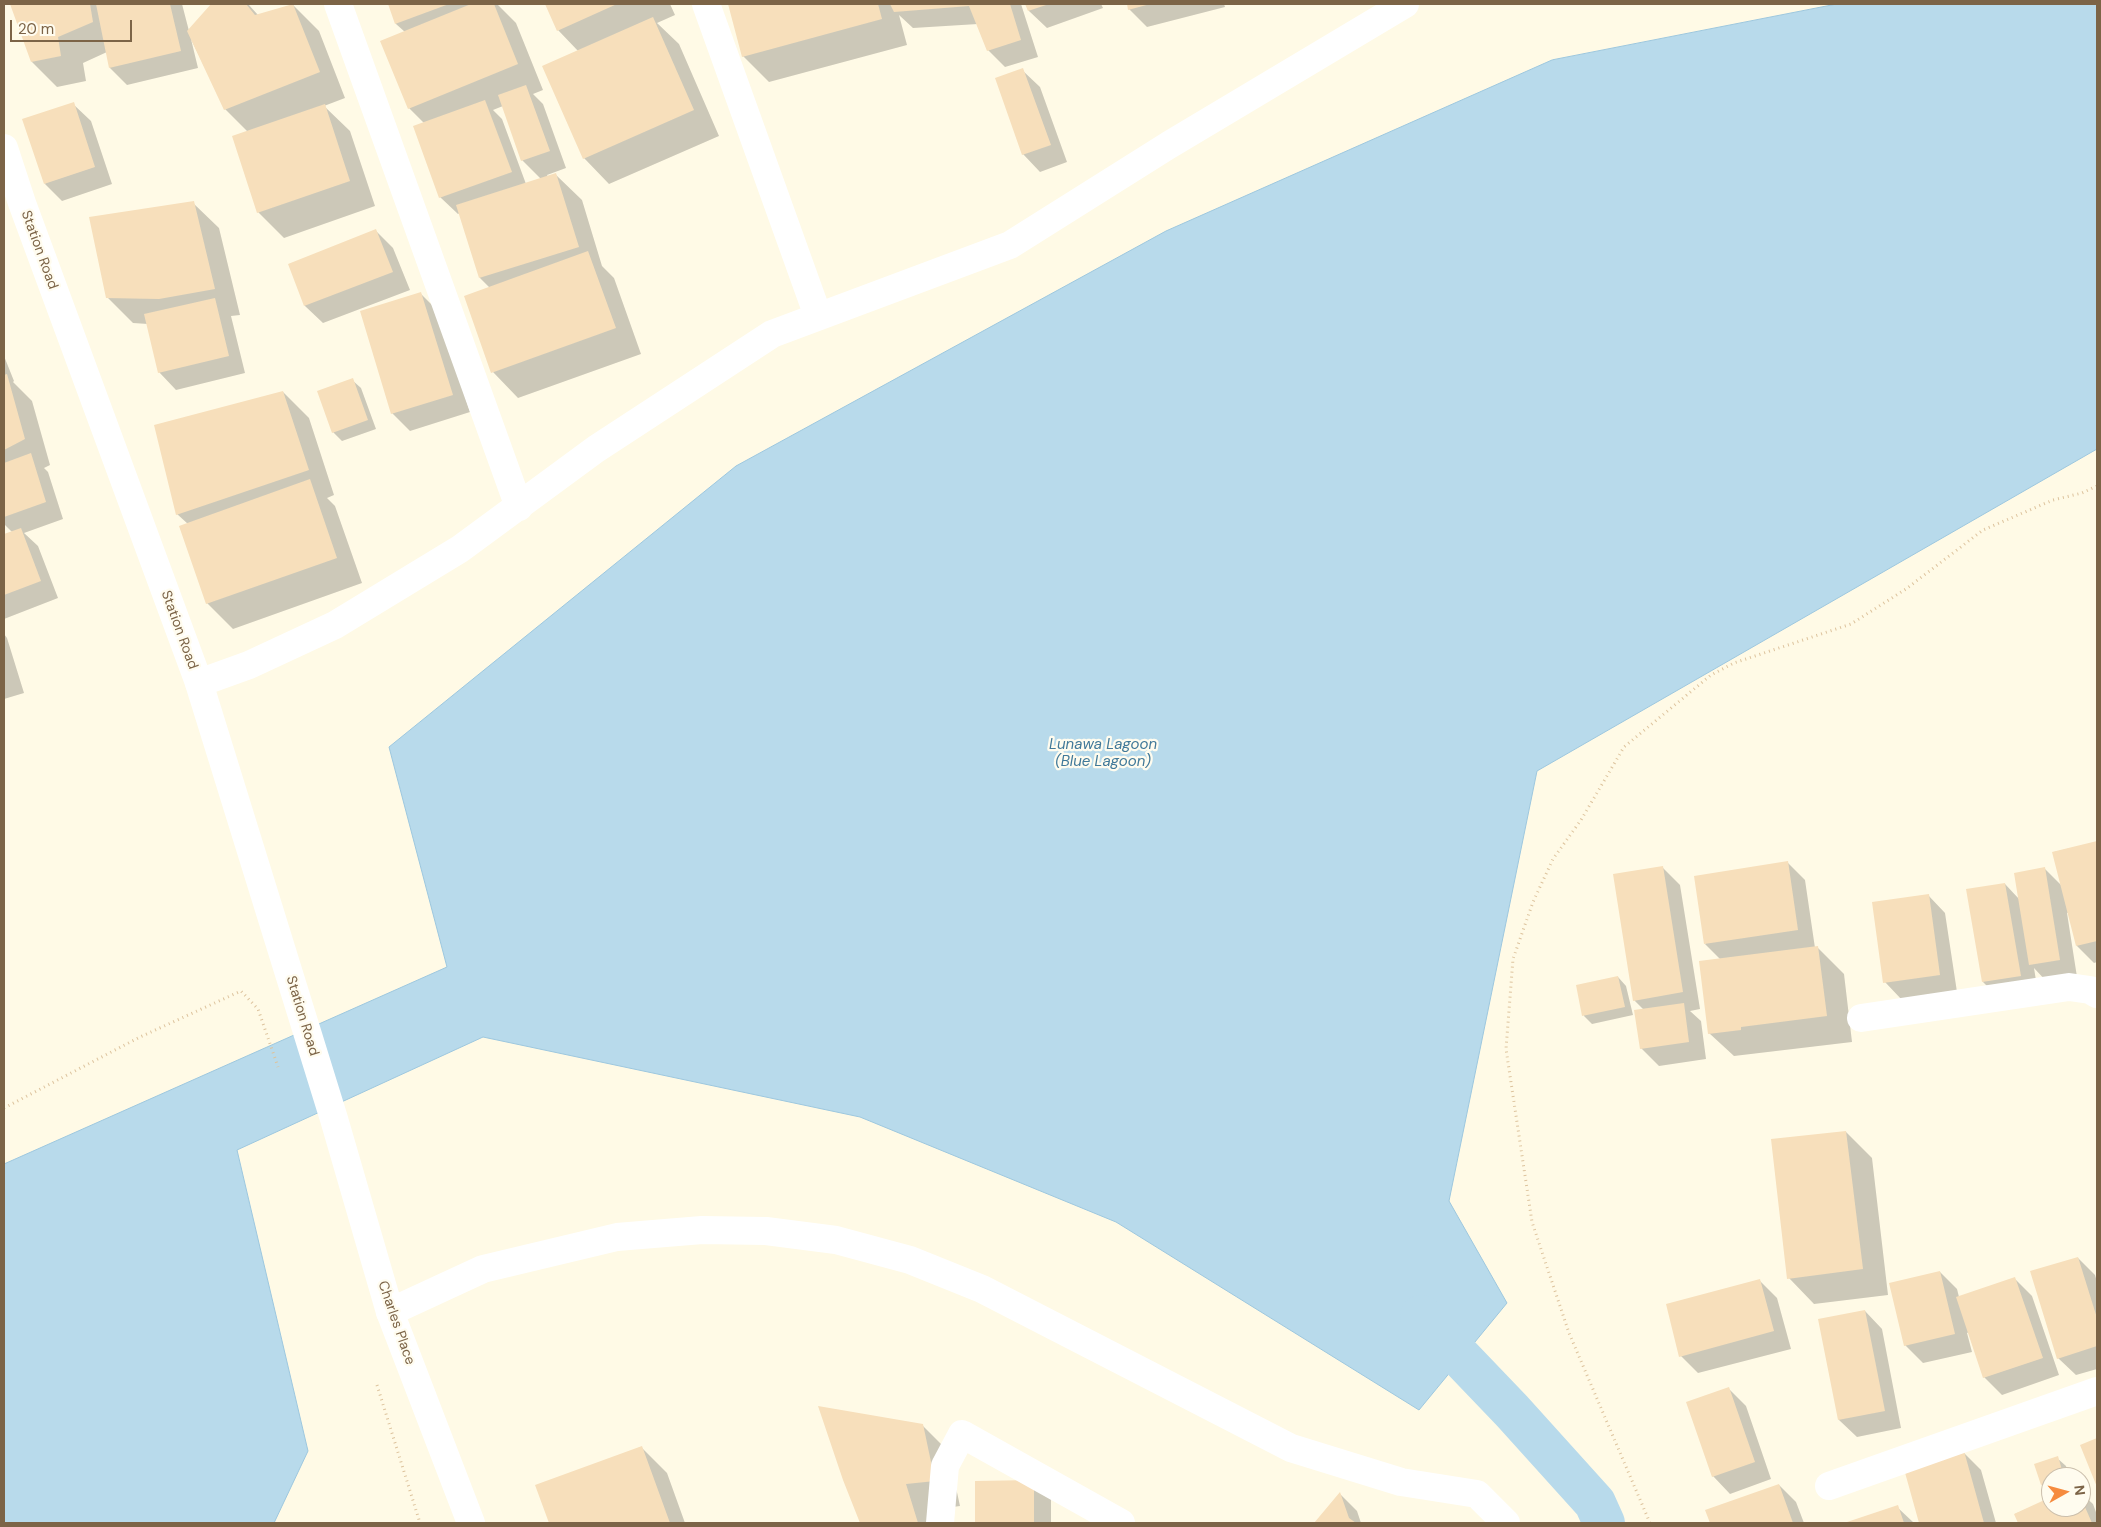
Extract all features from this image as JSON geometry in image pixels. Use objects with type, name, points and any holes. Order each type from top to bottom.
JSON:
[{"type":"street","points":[[338,4],[519,507]]},
{"type":"street","points":[[706,4],[818,316]]},
{"type":"street","points":[[199,683],[250,665],[335,625],[460,550],[596,450],[772,334],[1010,245],[1170,145],[1405,4]]},
{"type":"street","name":"Station Road","points":[[4,148],[22,203],[199,683],[334,1119]]},
{"type":"street","points":[[1861,1018],[2069,987],[2090,990],[2097,994]]},
{"type":"street","name":"Charles Place","points":[[334,1119],[390,1312],[471,1523]]},
{"type":"street","points":[[390,1312],[483,1269],[617,1237],[702,1230],[766,1231],[836,1240],[910,1260],[982,1290],[1291,1448],[1401,1482],[1477,1494],[1506,1523]]},
{"type":"street","points":[[1828,1486],[2097,1391]]},
{"type":"street","points":[[940,1523],[945,1466],[962,1434],[1121,1523]]},
{"type":"path","points":[[1650,1523],[1569,1333],[1532,1222],[1506,1049],[1513,959],[1533,902],[1553,859],[1581,820],[1624,747],[1711,675],[1734,663],[1851,624],[1906,589],[1983,530],[2053,500],[2082,493],[2097,486]]},
{"type":"path","points":[[4,1108],[140,1036],[241,991],[258,1009]]},
{"type":"water","name":"Lunawa Lagoon (Blue Lagoon)","points":[[1837,4],[2097,4],[2097,449],[1537,771],[1449,1201],[1507,1303],[1419,1410],[1116,1222],[860,1117],[483,1037],[237,1150],[308,1451],[274,1523],[4,1523],[4,1164],[447,967],[389,747],[736,466],[1166,231],[1552,60]]},
{"type":"building","points":[[10,4],[90,4],[93,22],[58,37],[61,56],[31,62]]},
{"type":"building","points":[[96,4],[170,4],[181,51],[109,68]]},
{"type":"building","points":[[211,4],[246,4],[255,15],[293,4],[320,72],[224,110],[187,31]]},
{"type":"building","points":[[388,4],[449,4],[395,24]]},
{"type":"building","points":[[471,4],[494,4],[518,64],[408,109],[380,41]]},
{"type":"building","points":[[545,4],[617,4],[557,31]]},
{"type":"building","points":[[728,4],[878,4],[882,19],[742,57]]},
{"type":"building","points":[[890,4],[1010,4],[1021,40],[987,51],[969,6],[894,12]]},
{"type":"building","points":[[1025,4],[1049,4],[1028,11]]},
{"type":"building","points":[[1127,4],[1150,4],[1128,10]]},
{"type":"building","points":[[653,17],[694,110],[583,159],[542,66]]},
{"type":"building","points":[[1023,68],[1051,145],[1022,155],[995,78]]},
{"type":"building","points":[[526,85],[550,151],[521,161],[498,95]]},
{"type":"building","points":[[485,100],[512,172],[439,198],[413,126]]},
{"type":"building","points":[[74,102],[95,167],[44,184],[22,119]]},
{"type":"building","points":[[325,104],[350,181],[257,213],[232,136]]},
{"type":"building","points":[[556,173],[579,247],[479,278],[456,205]]},
{"type":"building","points":[[194,201],[215,289],[159,299],[106,298],[89,217]]},
{"type":"building","points":[[376,229],[393,272],[304,306],[288,264]]},
{"type":"building","points":[[588,251],[616,328],[491,373],[464,296]]},
{"type":"building","points":[[421,292],[453,395],[391,414],[360,311]]},
{"type":"building","points":[[215,298],[229,356],[158,373],[144,314]]},
{"type":"building","points":[[7,374],[25,439],[4,450],[4,375]]},
{"type":"building","points":[[353,378],[368,420],[332,433],[317,391]]},
{"type":"building","points":[[283,391],[309,470],[176,515],[154,425]]},
{"type":"building","points":[[31,453],[46,502],[4,517],[4,463]]},
{"type":"building","points":[[310,479],[337,558],[206,604],[179,526]]},
{"type":"building","points":[[21,528],[41,581],[4,595],[4,534]]},
{"type":"building","points":[[2097,841],[2097,941],[2076,946],[2052,852]]},
{"type":"building","points":[[1788,861],[1798,930],[1704,944],[1694,876]]},
{"type":"building","points":[[1663,866],[1683,992],[1633,1001],[1613,874]]},
{"type":"building","points":[[2045,867],[2060,960],[2029,965],[2014,873]]},
{"type":"building","points":[[2005,883],[2021,976],[1982,982],[1966,889]]},
{"type":"building","points":[[1929,894],[1940,975],[1883,983],[1872,902]]},
{"type":"building","points":[[1818,946],[1827,1016],[1741,1027],[1741,1030],[1708,1034],[1699,961]]},
{"type":"building","points":[[1618,976],[1625,1007],[1582,1016],[1576,985]]},
{"type":"building","points":[[1684,1003],[1689,1042],[1640,1049],[1634,1010]]},
{"type":"building","points":[[1846,1131],[1863,1269],[1787,1279],[1771,1139]]},
{"type":"building","points":[[2078,1257],[2097,1318],[2097,1346],[2057,1359],[2030,1271]]},
{"type":"building","points":[[1940,1271],[1955,1334],[1904,1346],[1889,1283]]},
{"type":"building","points":[[2015,1277],[2043,1358],[1983,1378],[1956,1297]]},
{"type":"building","points":[[1760,1279],[1774,1331],[1679,1357],[1666,1304]]},
{"type":"building","points":[[1865,1310],[1885,1411],[1838,1420],[1818,1319]]},
{"type":"building","points":[[1729,1387],[1755,1462],[1712,1477],[1686,1402]]},
{"type":"building","points":[[818,1406],[923,1424],[935,1481],[906,1484],[918,1523],[860,1523]]},
{"type":"building","points":[[2097,1438],[2097,1487],[2091,1467],[2089,1467],[2080,1445]]},
{"type":"building","points":[[642,1446],[670,1523],[549,1523],[535,1485]]},
{"type":"building","points":[[1964,1451],[1984,1523],[1919,1523],[1904,1469]]},
{"type":"building","points":[[2058,1456],[2061,1467],[2041,1467],[2041,1485],[2034,1464]]},
{"type":"building","points":[[1034,1480],[1034,1523],[975,1523],[975,1481]]},
{"type":"building","points":[[1779,1484],[1793,1523],[1710,1523],[1705,1510]]},
{"type":"building","points":[[1340,1492],[1349,1518],[1356,1523],[1314,1523]]},
{"type":"building","points":[[2041,1502],[2041,1517],[2089,1517],[2092,1523],[2018,1523],[2014,1514]]},
{"type":"building","points":[[1898,1505],[1904,1523],[1847,1522]]},
{"type":"waterway","points":[[1421,1316],[1512,1411],[1595,1503],[1604,1523]]}]
